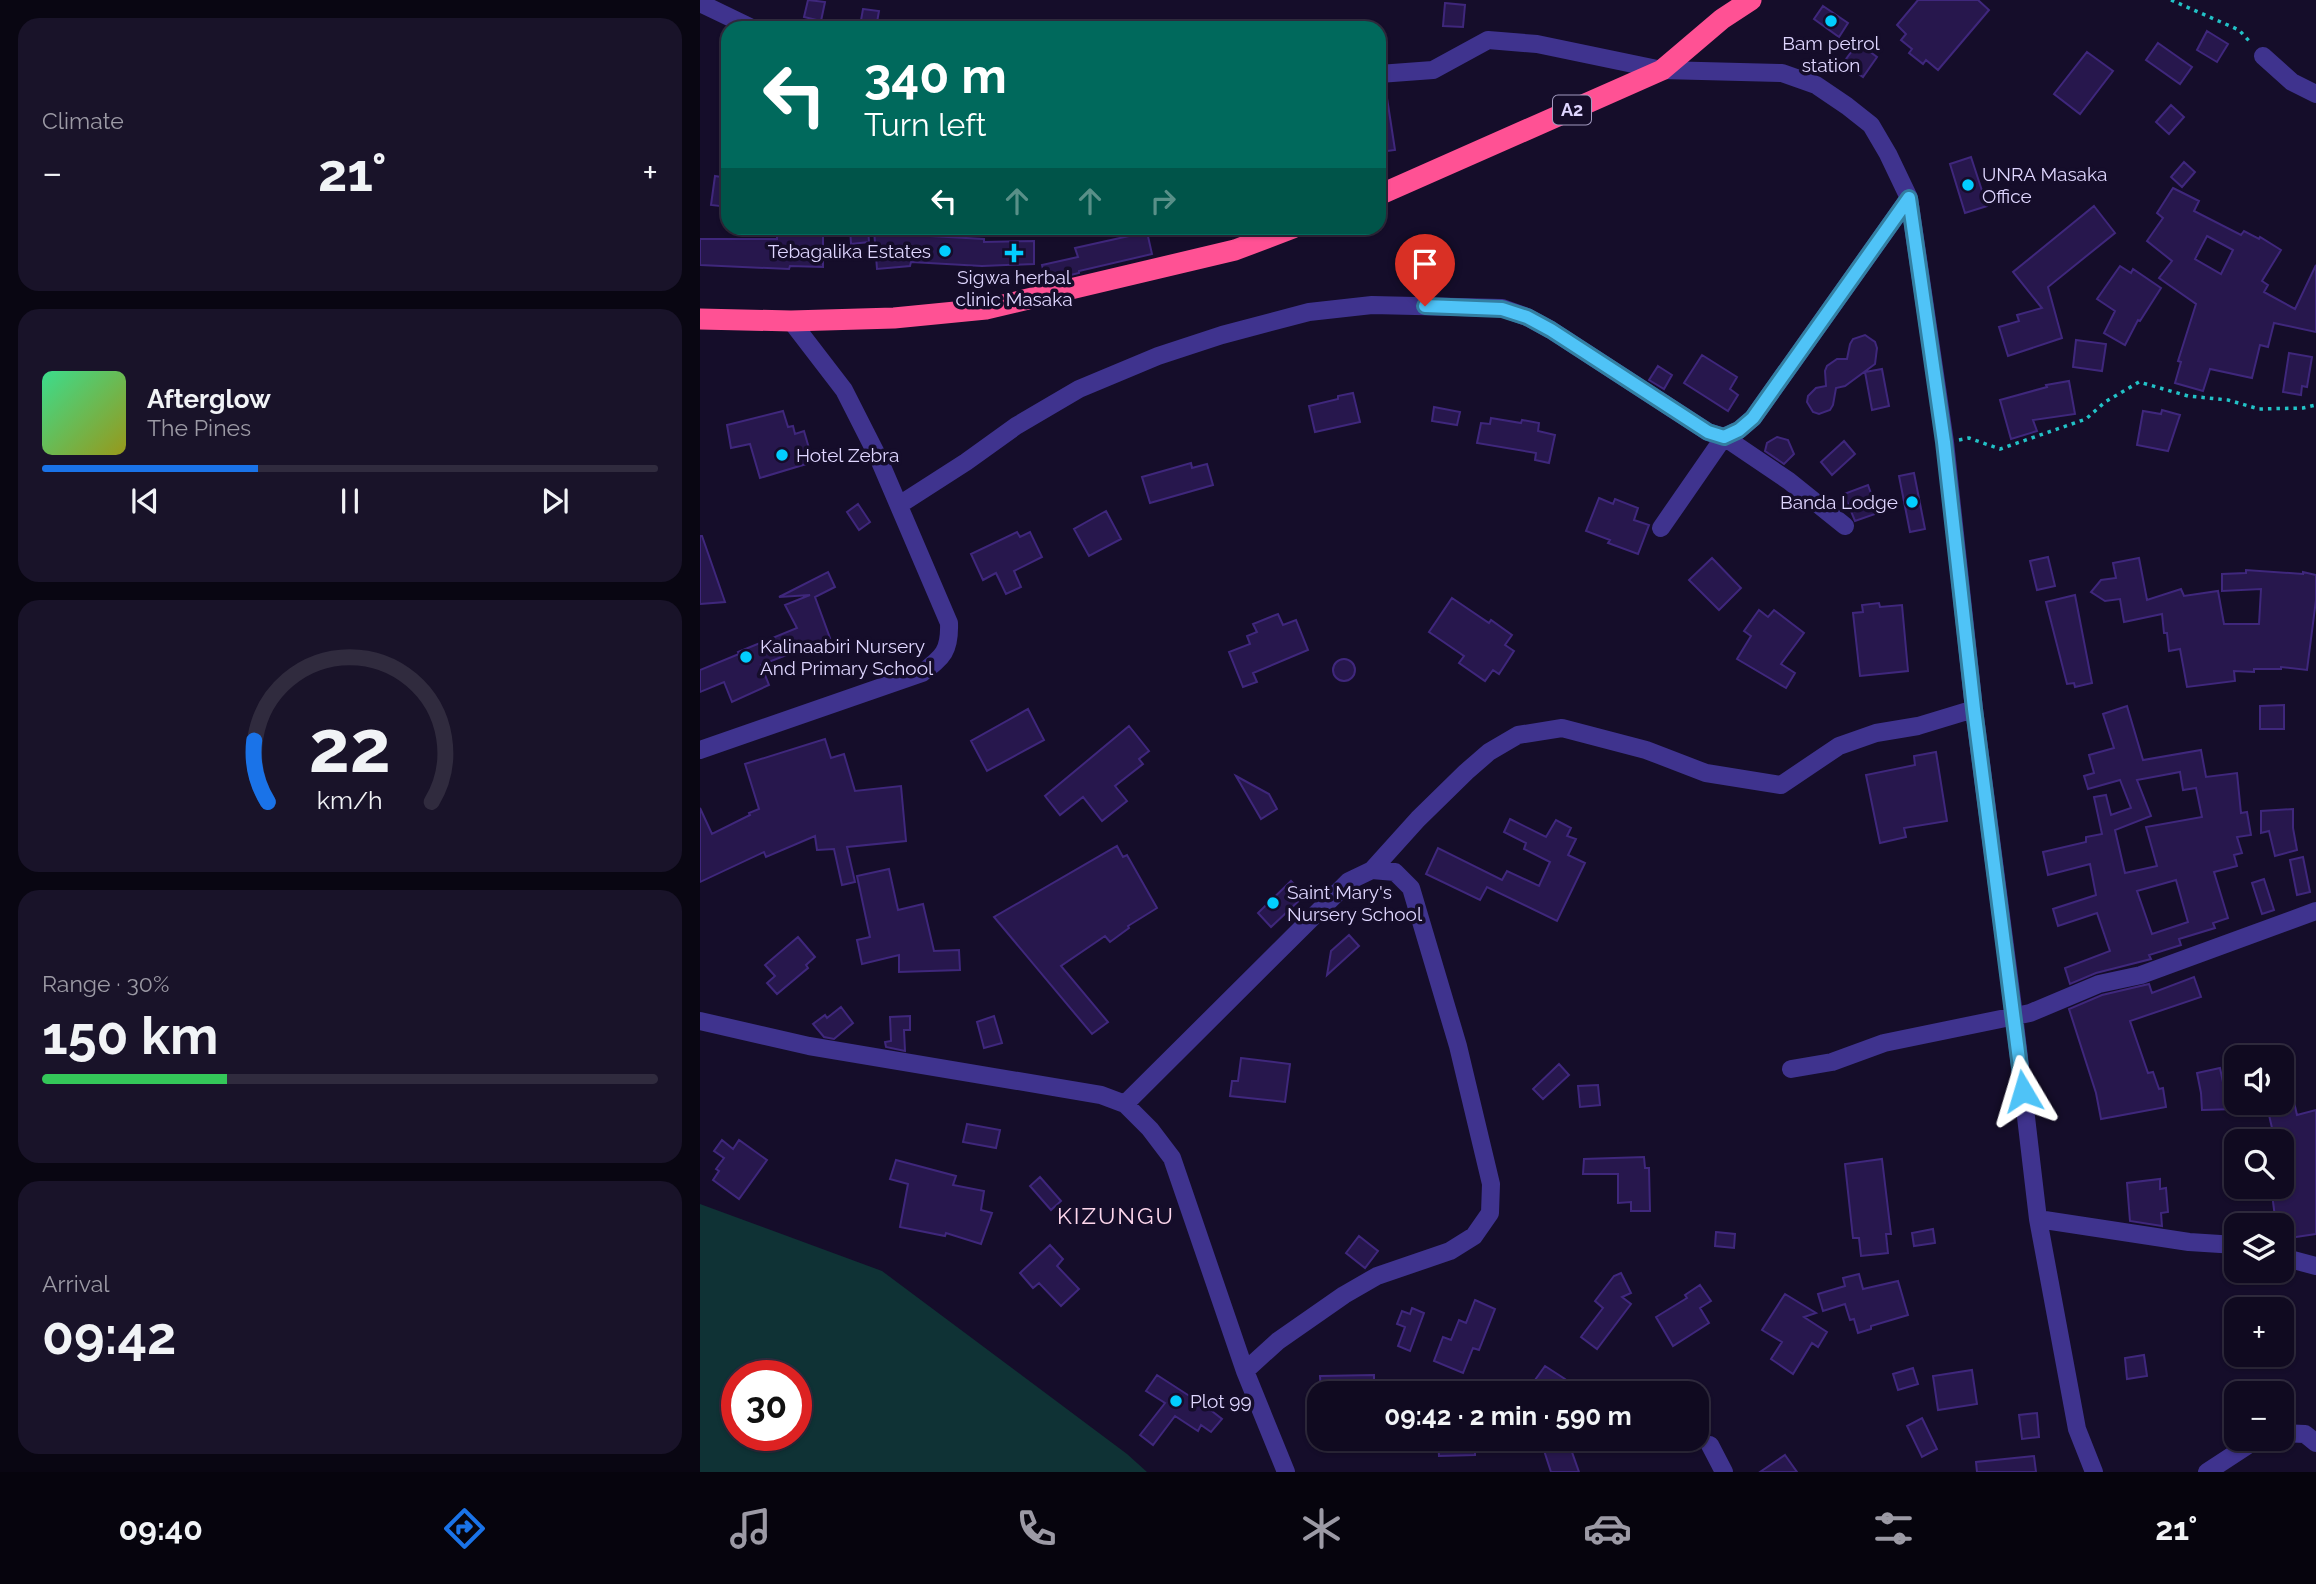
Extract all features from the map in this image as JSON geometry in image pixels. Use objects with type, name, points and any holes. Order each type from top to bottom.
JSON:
[{"type":"highway","name":"A2","points":[[1386,192],[1662,70],[1723,19],[1751,0]]},
{"type":"highway","points":[[700,319],[790,321],[894,318],[986,309],[1235,250],[1275,235]]},
{"type":"street","points":[[700,3],[737,21]]},
{"type":"street","points":[[1386,73],[1433,70],[1488,40],[1537,44],[1662,70],[1782,74],[1816,85],[1871,125],[1888,154],[1909,198],[1944,442],[1974,709],[2038,1219],[2077,1429],[2094,1472]]},
{"type":"street","points":[[2263,56],[2292,82],[2316,94]]},
{"type":"street","points":[[1661,528],[1724,437],[1739,430],[1753,418],[1909,198]]},
{"type":"street","points":[[899,505],[1016,426],[1079,389],[1158,356],[1222,335],[1309,312],[1372,305],[1502,309],[1527,317],[1708,432],[1724,437],[1789,481],[1845,526]]},
{"type":"street","points":[[700,750],[922,673],[943,656],[950,638],[949,623],[878,457],[844,390],[790,321]]},
{"type":"street","points":[[1125,1104],[1349,881],[1372,870],[1418,819],[1466,772],[1489,752],[1518,735],[1562,728],[1646,750],[1706,773],[1781,785],[1839,746],[1876,733],[1918,726],[1974,709]]},
{"type":"street","points":[[1245,1371],[1278,1340],[1344,1295],[1377,1276],[1450,1251],[1474,1236],[1490,1213],[1491,1184],[1458,1046],[1411,888],[1395,872],[1372,870]]},
{"type":"street","points":[[1791,1069],[1832,1062],[1884,1043],[2030,1013],[2099,984],[2141,975],[2316,911]]},
{"type":"street","points":[[700,1021],[809,1046],[1101,1095],[1125,1104],[1150,1129],[1172,1158],[1245,1371],[1286,1472]]},
{"type":"street","points":[[2038,1219],[2189,1242],[2224,1244]]},
{"type":"street","points":[[2294,1260],[2316,1266]]},
{"type":"street","points":[[2294,1434],[2305,1434],[2316,1443]]},
{"type":"street","points":[[1710,1445],[1724,1472]]},
{"type":"street","points":[[2207,1472],[2239,1451]]},
{"type":"path","points":[[2171,0],[2239,30],[2263,56]]},
{"type":"path","points":[[1944,442],[1969,438],[2000,449],[2086,419],[2105,402],[2139,382],[2188,396],[2228,400],[2259,409],[2316,405]]},
{"type":"green space","points":[[700,1204],[882,1271],[1127,1454],[1147,1472],[700,1472]]},
{"type":"building","points":[[808,0],[825,2],[821,21],[804,17]]},
{"type":"building","points":[[1918,0],[1978,0],[1989,10],[1938,70],[1926,60],[1923,64],[1909,53],[1912,49],[1901,40],[1906,34],[1897,25]]},
{"type":"building","points":[[1445,3],[1465,5],[1463,27],[1443,26]]},
{"type":"building","name":"Bam petrol station","points":[[1823,6],[1848,23],[1839,37],[1814,19]]},
{"type":"building","points":[[863,9],[879,11],[877,21],[861,21]]},
{"type":"building","points":[[2207,31],[2228,44],[2217,62],[2197,50]]},
{"type":"building","points":[[1858,43],[1877,57],[1863,77],[1843,63]]},
{"type":"building","points":[[2158,43],[2192,67],[2180,84],[2146,60]]},
{"type":"building","points":[[2087,52],[2113,71],[2080,114],[2054,94]]},
{"type":"building","points":[[1386,98],[1395,150],[1386,151]]},
{"type":"building","points":[[2171,105],[2184,117],[2169,134],[2156,122]]},
{"type":"building","name":"UNRA Masaka Office","points":[[1971,157],[1987,206],[1965,213],[1950,164]]},
{"type":"building","points":[[2184,162],[2195,172],[2182,187],[2171,177]]},
{"type":"building","points":[[715,176],[721,177],[721,206],[711,205]]},
{"type":"building","points":[[2173,188],[2199,201],[2194,211],[2241,235],[2244,231],[2259,239],[2260,237],[2281,250],[2262,281],[2268,285],[2264,292],[2295,309],[2316,265],[2316,332],[2274,323],[2268,347],[2260,345],[2252,378],[2210,369],[2203,391],[2175,383],[2181,362],[2178,361],[2196,304],[2159,278],[2172,261],[2147,241],[2163,218],[2157,213]],"holes":[[[2207,236],[2233,250],[2221,274],[2195,259]]]},
{"type":"building","points":[[2094,206],[2115,233],[2048,287],[2062,338],[2008,356],[1999,327],[2019,321],[2017,315],[2042,308],[2013,272]]},
{"type":"building","points":[[823,235],[823,267],[790,266],[789,269],[700,265],[700,239],[777,239],[777,236]]},
{"type":"building","points":[[850,235],[868,235],[869,242],[851,244]]},
{"type":"building","points":[[874,235],[984,239],[984,242],[1034,241],[1034,264],[982,266],[911,262],[910,266],[877,269]]},
{"type":"building","points":[[1134,235],[1148,235],[1152,254],[1046,281],[1042,265],[1078,257],[1075,248]]},
{"type":"building","points":[[2120,266],[2131,273],[2133,269],[2161,288],[2140,321],[2138,320],[2125,345],[2104,333],[2115,311],[2097,299]]},
{"type":"building","points":[[1865,335],[1875,342],[1875,364],[1845,386],[1836,388],[1830,410],[1819,414],[1813,412],[1807,402],[1808,396],[1816,388],[1826,386],[1827,366],[1837,359],[1847,359],[1853,339]]},
{"type":"building","points":[[2076,340],[2106,344],[2102,371],[2073,367]]},
{"type":"building","points":[[2289,353],[2312,357],[2307,387],[2302,386],[2301,395],[2283,392]]},
{"type":"building","points":[[1702,355],[1737,377],[1730,389],[1738,395],[1728,411],[1684,383]]},
{"type":"building","points":[[1658,366],[1672,375],[1664,389],[1649,380]]},
{"type":"building","points":[[1882,369],[1889,406],[1872,410],[1865,372]]},
{"type":"building","points":[[2069,381],[2075,414],[2033,420],[2037,431],[2011,439],[2000,400],[2047,387],[2046,385]]},
{"type":"building","points":[[1353,393],[1360,422],[1315,432],[1309,406]]},
{"type":"building","points":[[1434,407],[1460,412],[1457,425],[1432,421]]},
{"type":"building","points":[[2162,410],[2180,415],[2168,451],[2137,445],[2143,411],[2161,414]]},
{"type":"building","points":[[783,411],[788,427],[793,426],[795,434],[804,431],[813,462],[760,478],[750,444],[731,448],[727,425]]},
{"type":"building","points":[[1491,418],[1539,423],[1538,431],[1555,435],[1549,463],[1535,460],[1536,453],[1477,443],[1481,423],[1490,424]]},
{"type":"building","points":[[1777,437],[1788,440],[1794,454],[1784,464],[1765,451],[1767,443]]},
{"type":"building","points":[[1844,441],[1855,454],[1832,475],[1821,462]]},
{"type":"building","points":[[1191,463],[1192,468],[1207,464],[1213,485],[1150,503],[1142,477]]},
{"type":"building","name":"Banda Lodge","points":[[1914,473],[1925,529],[1910,532],[1899,476]]},
{"type":"building","points":[[1868,485],[1878,513],[1855,521],[1844,494]]},
{"type":"building","points":[[1599,498],[1613,504],[1615,499],[1638,508],[1634,520],[1649,525],[1638,554],[1586,531]]},
{"type":"building","points":[[858,504],[870,522],[859,530],[847,512]]},
{"type":"building","points":[[1106,511],[1121,539],[1089,556],[1074,529]]},
{"type":"building","points":[[1017,532],[1020,537],[1030,532],[1042,557],[1014,571],[1021,587],[1006,594],[996,573],[983,580],[971,554]]},
{"type":"building","points":[[702,536],[725,602],[700,604]]},
{"type":"building","points":[[2048,557],[2055,586],[2037,590],[2030,561]]},
{"type":"building","points":[[1712,558],[1741,588],[1719,610],[1689,580]]},
{"type":"building","points":[[2139,558],[2147,600],[2181,589],[2184,596],[2218,591],[2224,624],[2259,624],[2261,589],[2222,591],[2222,574],[2246,573],[2246,570],[2316,575],[2316,600],[2307,670],[2281,667],[2254,669],[2254,672],[2234,671],[2235,681],[2187,687],[2180,649],[2169,651],[2162,614],[2124,622],[2120,599],[2105,601],[2091,592],[2101,580],[2116,578],[2113,563]]},
{"type":"building","points":[[828,572],[835,587],[815,597],[830,638],[761,665],[769,685],[732,702],[724,682],[700,692],[700,670],[797,628],[785,605],[810,595],[779,597]]},
{"type":"building","points":[[2075,595],[2092,683],[2075,687],[2074,683],[2067,684],[2046,602]]},
{"type":"building","points":[[1452,598],[1512,635],[1505,645],[1514,651],[1499,674],[1493,670],[1485,681],[1459,663],[1464,656],[1429,632]]},
{"type":"building","points":[[1879,603],[1880,607],[1902,605],[1908,671],[1860,676],[1853,613],[1863,612],[1862,605]]},
{"type":"building","points":[[1759,610],[1768,617],[1774,610],[1804,633],[1781,664],[1795,673],[1786,688],[1737,659],[1751,636],[1744,631]]},
{"type":"building","points":[[1278,614],[1283,625],[1296,620],[1308,650],[1253,673],[1257,682],[1243,687],[1229,652],[1250,644],[1247,636],[1257,632],[1253,624]]},
{"type":"building","points":[[1344,659],[1352,662],[1355,670],[1352,678],[1344,681],[1336,678],[1333,670],[1336,662]]},
{"type":"building","points":[[2284,705],[2284,729],[2260,729],[2260,706]]},
{"type":"building","points":[[2127,706],[2143,760],[2201,750],[2206,777],[2237,773],[2241,813],[2247,812],[2251,835],[2237,837],[2242,853],[2234,855],[2237,866],[2214,872],[2228,918],[2213,923],[2215,928],[2179,939],[2181,945],[2149,955],[2151,959],[2096,973],[2070,984],[2065,968],[2110,951],[2097,913],[2058,926],[2053,909],[2096,895],[2090,864],[2048,875],[2043,852],[2086,842],[2086,837],[2102,834],[2094,797],[2106,795],[2111,815],[2131,808],[2120,780],[2088,789],[2084,776],[2094,773],[2089,755],[2114,748],[2103,714]],"holes":[[[2180,772],[2183,790],[2196,788],[2202,817],[2146,827],[2157,866],[2125,873],[2115,830],[2151,816],[2137,780]],[[2176,880],[2188,922],[2152,934],[2137,891]]]},
{"type":"building","points":[[1028,709],[1044,740],[987,771],[971,741]]},
{"type":"building","points":[[1129,726],[1149,751],[1139,759],[1143,764],[1115,786],[1127,801],[1102,821],[1083,797],[1060,815],[1045,796]]},
{"type":"building","points":[[825,739],[831,758],[844,754],[855,791],[901,786],[906,841],[847,847],[855,882],[842,885],[834,849],[817,850],[815,836],[766,857],[764,852],[700,882],[700,808],[712,834],[750,815],[749,813],[759,809],[745,764]]},
{"type":"building","points":[[1936,752],[1947,821],[1904,828],[1906,837],[1880,843],[1866,775],[1915,765],[1914,756]]},
{"type":"building","points":[[1236,776],[1269,794],[1277,809],[1261,819]]},
{"type":"building","points":[[2293,809],[2297,850],[2275,856],[2269,831],[2261,833],[2261,811]]},
{"type":"building","points":[[1510,819],[1546,837],[1556,820],[1571,828],[1567,836],[1576,839],[1568,855],[1585,863],[1557,921],[1487,887],[1480,900],[1426,874],[1438,848],[1502,880],[1507,871],[1539,886],[1550,862],[1524,849],[1526,843],[1504,832]]},
{"type":"building","points":[[1117,846],[1123,857],[1127,855],[1157,908],[1128,926],[1129,928],[1110,942],[1105,936],[1061,966],[1108,1022],[1092,1034],[994,917]]},
{"type":"building","points":[[2303,857],[2310,892],[2297,895],[2290,860]]},
{"type":"building","points":[[889,869],[898,910],[923,904],[934,951],[959,950],[960,970],[899,972],[899,955],[862,964],[857,940],[870,937],[857,876]]},
{"type":"building","points":[[2264,879],[2274,910],[2262,914],[2252,883]]},
{"type":"building","points":[[1291,881],[1305,895],[1271,927],[1258,913]]},
{"type":"building","points":[[1349,935],[1359,946],[1327,975],[1331,951]]},
{"type":"building","points":[[798,937],[815,957],[806,965],[808,968],[777,994],[767,983],[775,976],[765,965]]},
{"type":"building","points":[[2194,977],[2201,997],[2130,1021],[2148,1073],[2153,1072],[2159,1089],[2163,1088],[2166,1107],[2101,1119],[2096,1093],[2069,1009],[2102,995],[2149,984],[2152,993]]},
{"type":"building","points":[[841,1007],[853,1023],[834,1039],[824,1037],[813,1024],[825,1015],[827,1018]]},
{"type":"building","points":[[910,1016],[910,1030],[904,1030],[905,1051],[886,1047],[885,1042],[891,1041],[890,1017]]},
{"type":"building","points":[[994,1016],[1002,1043],[984,1048],[977,1022]]},
{"type":"building","points":[[1241,1058],[1290,1064],[1285,1102],[1230,1096],[1232,1081],[1238,1081]]},
{"type":"building","points":[[1559,1064],[1569,1075],[1543,1099],[1533,1089]]},
{"type":"building","points":[[2220,1068],[2224,1087],[2224,1109],[2202,1110],[2197,1073]]},
{"type":"building","points":[[1598,1085],[1600,1105],[1580,1107],[1578,1086]]},
{"type":"building","points":[[2294,1102],[2297,1115],[2316,1110],[2316,1234],[2294,1237],[2294,1213],[2274,1213],[2273,1199],[2294,1199],[2294,1129],[2272,1129],[2269,1115],[2294,1115]]},
{"type":"building","points":[[967,1124],[1000,1130],[996,1148],[963,1142]]},
{"type":"building","points":[[722,1140],[733,1149],[739,1140],[767,1160],[739,1199],[713,1180],[719,1171],[716,1169],[724,1158],[714,1151]]},
{"type":"building","points":[[1644,1157],[1645,1168],[1649,1168],[1650,1211],[1631,1211],[1631,1202],[1618,1203],[1618,1174],[1583,1174],[1584,1159]]},
{"type":"building","points":[[1882,1159],[1891,1234],[1886,1234],[1888,1253],[1861,1256],[1859,1238],[1853,1238],[1845,1164]]},
{"type":"building","points":[[896,1160],[956,1176],[953,1185],[984,1191],[981,1210],[992,1213],[981,1244],[946,1233],[945,1236],[900,1227],[908,1184],[890,1179]]},
{"type":"building","points":[[1040,1177],[1061,1201],[1051,1210],[1030,1186]]},
{"type":"building","points":[[2160,1179],[2160,1189],[2166,1188],[2168,1212],[2161,1213],[2162,1226],[2130,1221],[2127,1183]]},
{"type":"building","points":[[1933,1229],[1935,1243],[1914,1246],[1912,1233]]},
{"type":"building","points":[[1716,1232],[1735,1234],[1734,1248],[1715,1246]]},
{"type":"building","points":[[1359,1236],[1378,1251],[1365,1268],[1346,1253]]},
{"type":"building","points":[[1050,1245],[1063,1259],[1057,1266],[1079,1289],[1061,1306],[1039,1283],[1033,1288],[1020,1273]]},
{"type":"building","points":[[1621,1273],[1631,1293],[1622,1297],[1631,1304],[1597,1349],[1581,1337],[1603,1308],[1595,1301],[1614,1276]]},
{"type":"building","points":[[1859,1274],[1863,1289],[1898,1281],[1908,1315],[1871,1326],[1871,1329],[1858,1333],[1845,1304],[1823,1311],[1818,1294],[1845,1286],[1843,1278]]},
{"type":"building","points":[[1700,1285],[1711,1301],[1700,1308],[1709,1323],[1673,1346],[1656,1317],[1687,1298],[1685,1295]]},
{"type":"building","points":[[1785,1294],[1816,1313],[1804,1317],[1827,1332],[1818,1347],[1812,1343],[1793,1374],[1771,1359],[1782,1342],[1762,1330]]},
{"type":"building","points":[[1475,1300],[1495,1309],[1479,1350],[1473,1348],[1463,1373],[1434,1361],[1443,1337],[1451,1340],[1459,1320],[1466,1323]]},
{"type":"building","points":[[1412,1308],[1424,1313],[1410,1351],[1398,1346],[1405,1327],[1397,1324],[1402,1311],[1410,1314]]},
{"type":"building","points":[[2144,1355],[2147,1376],[2127,1379],[2125,1358]]},
{"type":"building","points":[[1545,1366],[1565,1379],[1564,1381],[1534,1381]]},
{"type":"building","points":[[1913,1368],[1918,1384],[1898,1390],[1893,1374]]},
{"type":"building","points":[[1972,1370],[1977,1404],[1938,1410],[1933,1376]]},
{"type":"building","points":[[1157,1375],[1222,1419],[1211,1432],[1201,1425],[1198,1431],[1175,1416],[1153,1445],[1140,1435],[1165,1403],[1146,1391]]},
{"type":"building","points":[[1374,1375],[1374,1381],[1320,1381],[1320,1376]]},
{"type":"building","points":[[2037,1413],[2039,1437],[2022,1439],[2019,1415]]},
{"type":"building","points":[[1922,1418],[1937,1449],[1922,1457],[1907,1426]]},
{"type":"building","points":[[1439,1451],[1475,1451],[1475,1455],[1439,1456]]},
{"type":"building","points":[[1544,1451],[1572,1451],[1579,1472],[1551,1472]]},
{"type":"building","points":[[1785,1455],[1797,1472],[1760,1472]]},
{"type":"building","points":[[2034,1456],[2036,1472],[1977,1472],[1976,1462]]},
{"type":"place","name":"Bam petrol station","points":[[1831,21]]},
{"type":"place","name":"UNRA Masaka Office","points":[[1968,185]]},
{"type":"place","name":"Tebagalika Estates","points":[[945,251]]},
{"type":"place","name":"Sigwa herbal clinic Masaka","points":[[1014,253]]},
{"type":"place","name":"Hotel Zebra","points":[[782,455]]},
{"type":"place","name":"Banda Lodge","points":[[1912,502]]},
{"type":"place","name":"Kalinaabiri Nursery And Primary School","points":[[746,657]]},
{"type":"place","name":"Saint Mary's Nursery School","points":[[1273,903]]},
{"type":"place","name":"Plot 99","points":[[1176,1401]]},
{"type":"district","name":"KIZUNGU","points":[[1116,1216]]},
{"type":"route","points":[[1425,306],[1502,309],[1527,317],[1708,432],[1724,437],[1739,430],[1753,418],[1909,198],[1944,442],[1974,709],[2023,1091]]}]
